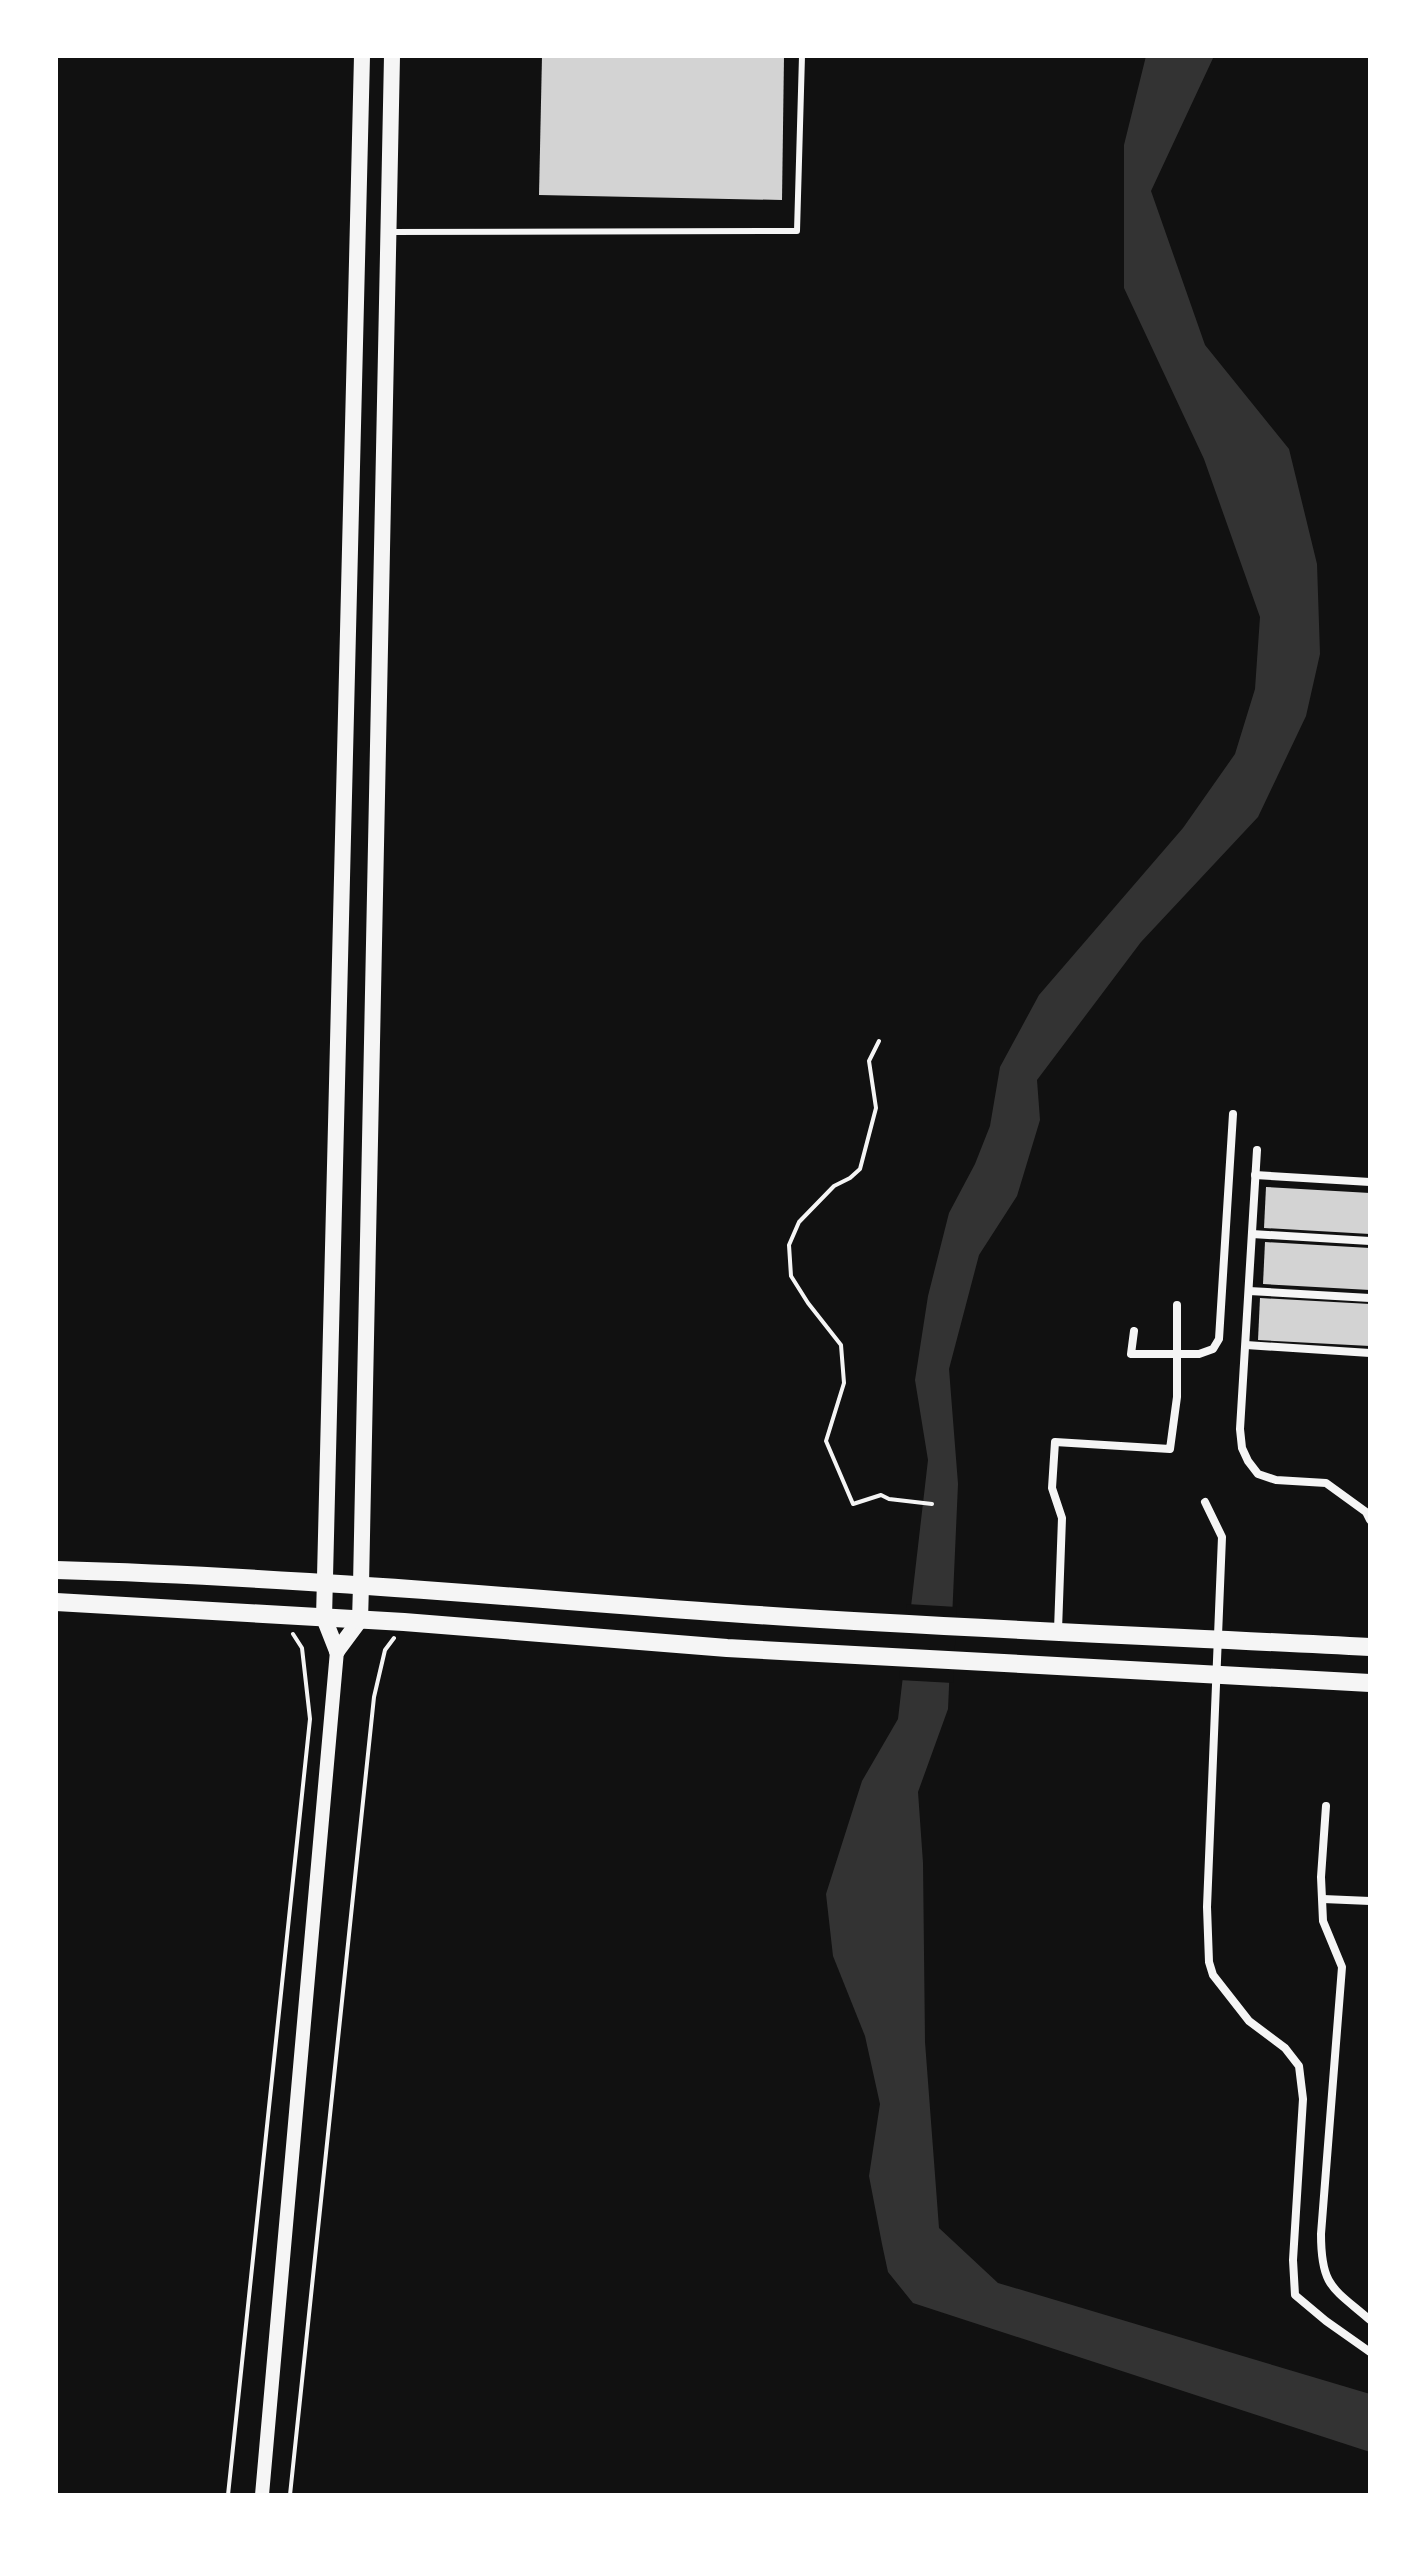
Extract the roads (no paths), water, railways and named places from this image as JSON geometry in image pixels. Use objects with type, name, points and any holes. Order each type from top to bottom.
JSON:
[{"type":"main road","points":[[337,1651],[324,1618],[362,56]]},
{"type":"main road","points":[[337,1651],[360,1620],[392,56]]},
{"type":"main road","points":[[56,1570],[361,1585],[730,1613],[1049,1632],[1370,1647]]},
{"type":"main road","points":[[56,1602],[404,1622],[727,1648],[1370,1683]]},
{"type":"street","points":[[1134,1331],[1131,1354],[1199,1354],[1213,1349],[1219,1339],[1233,1114]]},
{"type":"street","points":[[1257,1150],[1240,1429],[1242,1448],[1258,1474],[1276,1480],[1326,1483],[1366,1512],[1370,1520]]},
{"type":"street","points":[[1255,1175],[1370,1182]]},
{"type":"street","points":[[1252,1234],[1370,1241]]},
{"type":"street","points":[[1249,1291],[1370,1298]]},
{"type":"street","points":[[1049,1632],[1062,1518],[1052,1488],[1055,1442],[1170,1449],[1177,1397],[1177,1305]]},
{"type":"street","points":[[1246,1345],[1370,1353]]},
{"type":"street","points":[[1205,1502],[1222,1537],[1207,1907],[1209,1962],[1213,1975],[1249,2021],[1285,2048],[1299,2066],[1303,2099],[1293,2260],[1295,2295],[1370,2352]]},
{"type":"street","points":[[262,2495],[337,1651]]},
{"type":"street","points":[[1326,1806],[1321,1877],[1323,1921],[1342,1967],[1321,2261],[1324,2275],[1334,2289],[1370,2320]]},
{"type":"street","points":[[1323,1899],[1370,1901]]},
{"type":"lane","points":[[389,232],[797,231],[802,56]]}]
